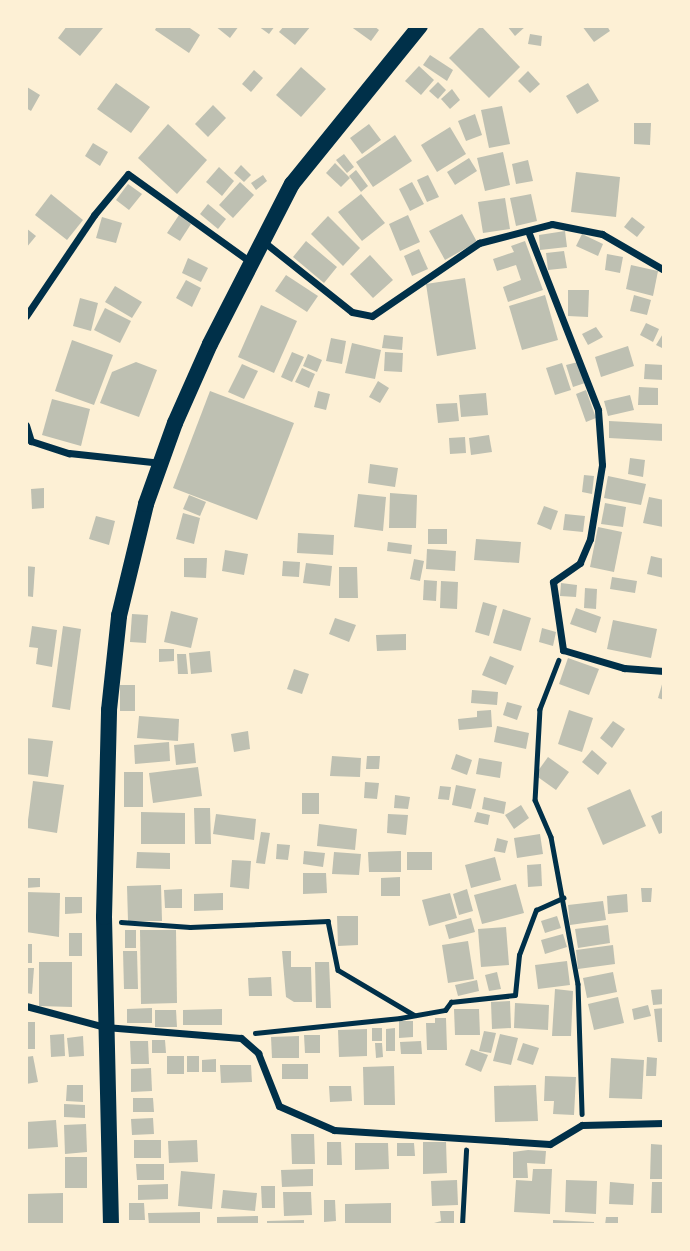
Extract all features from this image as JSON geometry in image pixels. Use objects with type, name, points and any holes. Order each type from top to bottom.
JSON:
[{"type":"main road","points":[[111,1225],[104,917],[108,710],[119,616],[161,463],[249,261],[292,184],[420,26]]},
{"type":"street","points":[[26,316],[94,215],[128,174],[249,261]]},
{"type":"street","points":[[261,239],[352,312],[372,316],[480,243],[552,224],[602,234],[664,271]]},
{"type":"street","points":[[528,231],[598,411],[602,465],[590,539],[580,563],[553,582],[563,650],[624,668],[664,671]]},
{"type":"street","points":[[26,425],[31,441],[69,453],[161,463]]},
{"type":"street","points":[[26,1006],[105,1027],[241,1038],[258,1053],[279,1106],[334,1130],[550,1144],[582,1125],[664,1123]]},
{"type":"path","points":[[563,650],[540,709],[534,761],[534,800],[551,837],[578,984],[582,1125]]},
{"type":"path","points":[[241,1038],[264,1030],[414,1016],[445,1010],[451,1002],[514,995],[519,955],[536,910],[563,898]]},
{"type":"path","points":[[104,917],[190,927],[328,921],[338,970],[414,1016]]},
{"type":"path","points":[[462,1225],[467,1138]]},
{"type":"building","points":[[67,26],[103,28],[80,56],[58,38]]},
{"type":"building","points":[[157,26],[187,26],[200,35],[189,53],[155,30]]},
{"type":"building","points":[[215,26],[239,26],[230,38]]},
{"type":"building","points":[[258,26],[275,26],[269,34]]},
{"type":"building","points":[[284,26],[311,26],[295,45],[279,32]]},
{"type":"building","points":[[350,26],[374,26],[379,30],[371,41]]},
{"type":"building","points":[[481,26],[520,67],[489,98],[449,58]]},
{"type":"building","points":[[507,26],[526,26],[515,36]]},
{"type":"building","points":[[582,26],[607,26],[610,31],[594,42]]},
{"type":"building","points":[[530,34],[542,36],[541,46],[528,44]]},
{"type":"building","points":[[430,55],[453,70],[447,81],[423,65]]},
{"type":"building","points":[[419,66],[434,80],[421,95],[405,81]]},
{"type":"building","points":[[301,67],[326,89],[301,117],[276,95]]},
{"type":"building","points":[[254,70],[263,78],[251,92],[242,84]]},
{"type":"building","points":[[528,71],[540,84],[530,93],[518,81]]},
{"type":"building","points":[[438,82],[446,90],[438,99],[429,91]]},
{"type":"building","points":[[116,83],[150,107],[131,133],[97,109]]},
{"type":"building","points":[[588,83],[599,101],[577,114],[566,96]]},
{"type":"building","points":[[27,87],[40,95],[31,111],[26,108]]},
{"type":"building","points":[[452,89],[460,100],[450,109],[441,99]]},
{"type":"building","points":[[213,105],[226,118],[208,137],[195,124]]},
{"type":"building","points":[[502,106],[510,144],[489,148],[481,110]]},
{"type":"building","points":[[475,114],[482,135],[466,141],[458,121]]},
{"type":"building","points":[[634,123],[651,123],[650,145],[634,144]]},
{"type":"building","points":[[168,124],[207,160],[177,194],[138,158]]},
{"type":"building","points":[[369,124],[381,140],[362,154],[350,138]]},
{"type":"building","points":[[450,127],[466,154],[437,172],[421,145]]},
{"type":"building","points":[[395,135],[412,161],[373,187],[356,162]]},
{"type":"building","points":[[93,143],[108,152],[100,166],[85,156]]},
{"type":"building","points":[[503,152],[510,185],[485,191],[477,158]]},
{"type":"building","points":[[344,154],[354,167],[347,173],[336,160]]},
{"type":"building","points":[[469,158],[477,171],[455,185],[447,172]]},
{"type":"building","points":[[528,160],[533,181],[516,184],[512,164]]},
{"type":"building","points":[[335,163],[350,178],[341,187],[326,173]]},
{"type":"building","points":[[241,165],[251,175],[244,182],[234,173]]},
{"type":"building","points":[[219,167],[234,181],[222,196],[206,182]]},
{"type":"building","points":[[356,170],[368,186],[361,192],[349,176]]},
{"type":"building","points":[[576,172],[620,177],[616,217],[571,212]]},
{"type":"building","points":[[263,175],[267,181],[256,190],[251,183]]},
{"type":"building","points":[[428,175],[439,197],[427,202],[417,180]]},
{"type":"building","points":[[240,182],[254,195],[233,218],[219,205]]},
{"type":"building","points":[[412,182],[424,204],[410,211],[399,189]]},
{"type":"building","points":[[128,184],[142,194],[129,210],[116,200]]},
{"type":"building","points":[[51,194],[83,220],[67,240],[35,215]]},
{"type":"building","points":[[361,194],[385,223],[362,241],[338,212]]},
{"type":"building","points":[[531,194],[537,221],[516,226],[510,198]]},
{"type":"building","points":[[505,198],[510,229],[483,233],[478,202]]},
{"type":"building","points":[[208,204],[226,219],[218,229],[200,214]]},
{"type":"building","points":[[462,214],[477,242],[445,260],[429,231]]},
{"type":"building","points":[[179,215],[191,224],[180,241],[167,233]]},
{"type":"building","points":[[408,215],[420,242],[400,251],[389,224]]},
{"type":"building","points":[[328,216],[360,248],[343,266],[311,234]]},
{"type":"building","points":[[102,217],[122,223],[116,243],[96,238]]},
{"type":"building","points":[[632,217],[645,227],[637,237],[624,227]]},
{"type":"building","points":[[26,228],[36,236],[26,248]]},
{"type":"building","points":[[565,231],[567,247],[540,250],[539,235]]},
{"type":"building","points":[[582,234],[603,244],[598,256],[576,246]]},
{"type":"building","points":[[306,241],[337,267],[324,283],[293,257]]},
{"type":"building","points":[[525,241],[543,290],[508,302],[503,287],[521,280],[516,265],[497,271],[493,259],[514,252],[511,246]]},
{"type":"building","points":[[419,249],[428,269],[412,276],[404,256]]},
{"type":"building","points":[[564,251],[567,268],[548,270],[546,253]]},
{"type":"building","points":[[607,254],[623,257],[620,273],[605,270]]},
{"type":"building","points":[[370,255],[393,280],[373,298],[350,274]]},
{"type":"building","points":[[188,258],[208,268],[201,282],[182,273]]},
{"type":"building","points":[[631,265],[658,271],[653,296],[626,289]]},
{"type":"building","points":[[286,275],[318,296],[307,312],[275,291]]},
{"type":"building","points":[[465,278],[476,349],[437,356],[426,284]]},
{"type":"building","points":[[186,280],[201,288],[192,307],[176,298]]},
{"type":"building","points":[[115,286],[142,302],[132,318],[105,302]]},
{"type":"building","points":[[568,290],[589,290],[588,317],[568,316]]},
{"type":"building","points":[[545,295],[558,340],[522,350],[509,306]]},
{"type":"building","points":[[634,295],[651,300],[647,315],[630,311]]},
{"type":"building","points":[[80,298],[98,303],[91,331],[73,326]]},
{"type":"building","points":[[261,305],[297,321],[274,373],[238,357]]},
{"type":"building","points":[[105,308],[131,321],[120,343],[94,330]]},
{"type":"building","points":[[646,323],[659,329],[653,342],[640,335]]},
{"type":"building","points":[[596,327],[603,337],[588,345],[582,334]]},
{"type":"building","points":[[664,332],[664,349],[656,345]]},
{"type":"building","points":[[384,335],[403,337],[402,350],[382,348]]},
{"type":"building","points":[[331,338],[346,341],[342,364],[326,361]]},
{"type":"building","points":[[72,340],[113,355],[94,405],[55,391]]},
{"type":"building","points":[[352,343],[381,350],[375,379],[345,373]]},
{"type":"building","points":[[628,346],[634,366],[601,377],[595,357]]},
{"type":"building","points":[[292,352],[304,357],[292,382],[281,377]]},
{"type":"building","points":[[385,352],[403,353],[402,372],[384,371]]},
{"type":"building","points":[[308,354],[322,360],[317,372],[303,366]]},
{"type":"building","points":[[136,362],[157,370],[139,417],[100,403],[112,372]]},
{"type":"building","points":[[578,362],[585,383],[573,387],[566,365]]},
{"type":"building","points":[[562,363],[571,390],[555,395],[546,368]]},
{"type":"building","points":[[242,364],[258,371],[244,399],[228,392]]},
{"type":"building","points":[[645,364],[664,365],[664,380],[644,379]]},
{"type":"building","points":[[302,368],[315,374],[309,388],[295,382]]},
{"type":"building","points":[[378,381],[389,388],[380,403],[369,397]]},
{"type":"building","points":[[639,387],[658,388],[658,405],[638,405]]},
{"type":"building","points":[[586,390],[596,418],[586,422],[576,394]]},
{"type":"building","points":[[210,391],[294,423],[257,520],[173,488]]},
{"type":"building","points":[[318,391],[330,394],[326,410],[314,407]]},
{"type":"building","points":[[486,393],[488,415],[461,417],[459,395]]},
{"type":"building","points":[[630,395],[634,410],[608,416],[604,401]]},
{"type":"building","points":[[52,399],[90,409],[81,446],[42,435]]},
{"type":"building","points":[[457,403],[459,421],[438,423],[436,404]]},
{"type":"building","points":[[609,421],[664,424],[664,441],[609,438]]},
{"type":"building","points":[[489,435],[492,452],[471,455],[469,438]]},
{"type":"building","points":[[465,437],[466,453],[450,454],[449,438]]},
{"type":"building","points":[[630,458],[645,460],[643,477],[628,474]]},
{"type":"building","points":[[370,464],[398,468],[395,487],[368,483]]},
{"type":"building","points":[[584,475],[594,476],[592,494],[582,492]]},
{"type":"building","points":[[608,476],[646,484],[641,505],[604,498]]},
{"type":"building","points":[[44,488],[44,508],[32,509],[31,489]]},
{"type":"building","points":[[390,493],[417,495],[416,528],[389,528]]},
{"type":"building","points":[[358,494],[386,497],[383,531],[354,527]]},
{"type":"building","points":[[189,495],[206,502],[200,516],[183,509]]},
{"type":"building","points":[[649,497],[664,500],[663,527],[643,523]]},
{"type":"building","points":[[605,503],[626,507],[623,527],[601,524]]},
{"type":"building","points":[[544,506],[558,511],[551,530],[537,524]]},
{"type":"building","points":[[183,513],[200,518],[194,544],[176,539]]},
{"type":"building","points":[[565,514],[585,516],[583,532],[563,530]]},
{"type":"building","points":[[96,516],[115,521],[109,545],[89,539]]},
{"type":"building","points":[[598,527],[622,532],[614,572],[590,567]]},
{"type":"building","points":[[428,529],[447,529],[447,544],[428,544]]},
{"type":"building","points":[[298,533],[334,535],[333,555],[297,553]]},
{"type":"building","points":[[476,539],[521,542],[519,563],[474,560]]},
{"type":"building","points":[[388,542],[412,545],[411,554],[387,551]]},
{"type":"building","points":[[427,549],[456,551],[455,571],[426,569]]},
{"type":"building","points":[[225,550],[248,554],[244,575],[222,571]]},
{"type":"building","points":[[651,556],[664,559],[664,578],[647,574]]},
{"type":"building","points":[[184,558],[207,558],[206,578],[184,577]]},
{"type":"building","points":[[414,559],[424,561],[420,581],[410,579]]},
{"type":"building","points":[[283,561],[300,562],[299,577],[282,576]]},
{"type":"building","points":[[306,563],[332,566],[330,586],[303,583]]},
{"type":"building","points":[[26,566],[35,567],[33,597],[26,596]]},
{"type":"building","points":[[339,567],[357,567],[358,598],[339,598]]},
{"type":"building","points":[[612,577],[637,581],[635,593],[610,589]]},
{"type":"building","points":[[424,580],[437,581],[436,601],[423,600]]},
{"type":"building","points":[[441,581],[458,582],[457,609],[440,608]]},
{"type":"building","points":[[561,583],[577,585],[576,597],[560,596]]},
{"type":"building","points":[[585,588],[597,589],[596,609],[584,608]]},
{"type":"building","points":[[483,602],[497,606],[489,636],[475,632]]},
{"type":"building","points":[[576,608],[601,617],[596,633],[570,624]]},
{"type":"building","points":[[503,609],[531,618],[521,651],[493,643]]},
{"type":"building","points":[[171,611],[198,618],[191,648],[164,642]]},
{"type":"building","points":[[132,614],[148,615],[146,643],[130,642]]},
{"type":"building","points":[[335,618],[356,625],[349,642],[329,634]]},
{"type":"building","points":[[613,620],[657,629],[651,658],[607,649]]},
{"type":"building","points":[[32,626],[57,630],[52,667],[36,664],[38,648],[29,647]]},
{"type":"building","points":[[63,626],[81,629],[70,710],[52,707]]},
{"type":"building","points":[[542,628],[556,632],[553,646],[539,642]]},
{"type":"building","points":[[406,634],[406,650],[377,651],[376,635]]},
{"type":"building","points":[[159,649],[174,649],[174,661],[159,662]]},
{"type":"building","points":[[210,651],[212,672],[191,674],[189,653]]},
{"type":"building","points":[[177,654],[186,654],[188,674],[178,674]]},
{"type":"building","points":[[490,656],[514,666],[506,685],[482,675]]},
{"type":"building","points":[[568,658],[599,669],[589,695],[559,684]]},
{"type":"building","points":[[294,669],[309,674],[302,694],[287,689]]},
{"type":"building","points":[[664,681],[664,700],[658,698]]},
{"type":"building","points":[[120,685],[135,685],[135,711],[120,711]]},
{"type":"building","points":[[472,690],[498,692],[497,705],[471,703]]},
{"type":"building","points":[[507,702],[522,706],[517,720],[503,715]]},
{"type":"building","points":[[491,710],[492,727],[459,730],[458,719],[477,717],[477,711]]},
{"type":"building","points":[[569,710],[593,718],[582,752],[558,744]]},
{"type":"building","points":[[139,716],[179,719],[178,741],[137,738]]},
{"type":"building","points":[[613,721],[625,729],[612,748],[600,738]]},
{"type":"building","points":[[497,726],[529,733],[526,749],[494,742]]},
{"type":"building","points":[[248,731],[250,749],[234,752],[231,734]]},
{"type":"building","points":[[26,738],[53,741],[48,777],[26,774]]},
{"type":"building","points":[[169,742],[170,761],[135,764],[134,745]]},
{"type":"building","points":[[194,743],[196,763],[176,765],[174,745]]},
{"type":"building","points":[[592,750],[607,763],[598,775],[582,762]]},
{"type":"building","points":[[456,754],[472,760],[467,775],[451,769]]},
{"type":"building","points":[[332,756],[361,758],[360,777],[330,776]]},
{"type":"building","points":[[367,756],[380,756],[379,769],[366,769]]},
{"type":"building","points":[[548,757],[569,772],[556,790],[535,775]]},
{"type":"building","points":[[479,758],[502,762],[500,778],[476,774]]},
{"type":"building","points":[[198,767],[202,796],[153,803],[149,773]]},
{"type":"building","points":[[124,772],[143,772],[143,807],[124,807]]},
{"type":"building","points":[[33,781],[64,785],[57,833],[27,828]]},
{"type":"building","points":[[365,782],[379,783],[377,799],[364,798]]},
{"type":"building","points":[[456,785],[476,789],[471,809],[452,805]]},
{"type":"building","points":[[440,786],[451,787],[449,800],[438,799]]},
{"type":"building","points":[[630,789],[646,826],[603,845],[587,808]]},
{"type":"building","points":[[302,793],[319,793],[319,814],[302,814]]},
{"type":"building","points":[[395,795],[410,797],[408,809],[394,808]]},
{"type":"building","points":[[484,797],[506,802],[504,814],[482,809]]},
{"type":"building","points":[[521,805],[529,818],[514,829],[505,815]]},
{"type":"building","points":[[194,808],[210,808],[211,844],[195,844]]},
{"type":"building","points":[[664,810],[664,832],[659,834],[651,816]]},
{"type":"building","points":[[141,812],[185,813],[185,844],[141,844]]},
{"type":"building","points":[[477,812],[490,815],[488,825],[474,822]]},
{"type":"building","points":[[216,814],[256,819],[254,840],[213,834]]},
{"type":"building","points":[[388,814],[408,815],[406,835],[387,833]]},
{"type":"building","points":[[319,824],[357,829],[355,850],[317,846]]},
{"type":"building","points":[[261,832],[270,833],[265,864],[256,863]]},
{"type":"building","points":[[540,834],[543,854],[517,858],[514,838]]},
{"type":"building","points":[[497,838],[508,841],[505,853],[494,851]]},
{"type":"building","points":[[277,844],[290,845],[288,860],[276,859]]},
{"type":"building","points":[[304,851],[325,853],[323,867],[303,864]]},
{"type":"building","points":[[401,851],[401,872],[369,872],[368,852]]},
{"type":"building","points":[[137,852],[170,853],[170,869],[136,868]]},
{"type":"building","points":[[334,852],[361,854],[359,875],[332,874]]},
{"type":"building","points":[[407,852],[432,852],[432,870],[407,870]]},
{"type":"building","points":[[495,857],[501,880],[471,888],[465,865]]},
{"type":"building","points":[[232,860],[251,861],[249,889],[230,887]]},
{"type":"building","points":[[541,864],[542,886],[528,887],[527,865]]},
{"type":"building","points":[[303,873],[326,873],[327,893],[303,894]]},
{"type":"building","points":[[400,877],[400,896],[381,896],[381,878]]},
{"type":"building","points":[[26,878],[40,878],[40,887],[26,888]]},
{"type":"building","points":[[516,884],[524,913],[482,924],[474,895]]},
{"type":"building","points":[[161,885],[162,921],[128,921],[127,886]]},
{"type":"building","points":[[641,888],[652,888],[651,902],[642,902]]},
{"type":"building","points":[[182,889],[182,908],[165,908],[164,890]]},
{"type":"building","points":[[467,889],[473,911],[459,915],[453,894]]},
{"type":"building","points":[[26,892],[60,893],[59,937],[26,932]]},
{"type":"building","points":[[223,893],[223,910],[194,911],[194,894]]},
{"type":"building","points":[[450,893],[457,918],[429,926],[422,900]]},
{"type":"building","points":[[627,894],[628,912],[608,914],[607,896]]},
{"type":"building","points":[[65,897],[82,897],[82,913],[65,914]]},
{"type":"building","points":[[603,901],[606,920],[570,925],[568,905]]},
{"type":"building","points":[[337,916],[358,916],[358,945],[338,946]]},
{"type":"building","points":[[557,916],[561,928],[545,933],[541,921]]},
{"type":"building","points":[[471,918],[475,932],[449,939],[445,925]]},
{"type":"building","points":[[608,925],[610,943],[578,948],[575,929]]},
{"type":"building","points":[[506,927],[509,965],[481,967],[478,929]]},
{"type":"building","points":[[125,930],[136,930],[136,948],[125,948]]},
{"type":"building","points":[[140,930],[176,930],[177,1003],[141,1004]]},
{"type":"building","points":[[69,933],[82,933],[82,956],[69,956]]},
{"type":"building","points":[[563,934],[567,947],[545,954],[541,940]]},
{"type":"building","points":[[468,941],[474,979],[448,983],[442,945]]},
{"type":"building","points":[[26,944],[32,944],[32,963],[26,963]]},
{"type":"building","points":[[613,945],[615,964],[578,969],[576,950]]},
{"type":"building","points":[[123,951],[137,951],[138,989],[124,989]]},
{"type":"building","points":[[282,951],[291,951],[291,967],[311,967],[312,1002],[294,1002],[286,997]]},
{"type":"building","points":[[567,961],[570,985],[538,989],[535,965]]},
{"type":"building","points":[[39,962],[72,962],[72,1007],[39,1006]]},
{"type":"building","points":[[315,962],[329,962],[331,1008],[316,1008]]},
{"type":"building","points":[[26,968],[34,968],[32,994],[26,993]]},
{"type":"building","points":[[497,972],[501,989],[489,991],[485,975]]},
{"type":"building","points":[[613,972],[617,992],[587,998],[583,978]]},
{"type":"building","points":[[271,977],[272,996],[249,996],[248,978]]},
{"type":"building","points":[[477,980],[479,991],[458,996],[455,985]]},
{"type":"building","points":[[555,989],[573,991],[571,1036],[552,1036]]},
{"type":"building","points":[[664,989],[664,1004],[653,1005],[651,990]]},
{"type":"building","points":[[618,997],[624,1023],[594,1030],[588,1004]]},
{"type":"building","points":[[510,1001],[511,1028],[492,1029],[491,1002]]},
{"type":"building","points":[[515,1003],[549,1005],[548,1030],[514,1028]]},
{"type":"building","points":[[648,1005],[651,1016],[634,1020],[632,1009]]},
{"type":"building","points":[[152,1008],[152,1023],[127,1023],[127,1009]]},
{"type":"building","points":[[664,1008],[664,1042],[658,1042],[654,1009]]},
{"type":"building","points":[[222,1009],[222,1025],[183,1025],[183,1010]]},
{"type":"building","points":[[454,1009],[479,1009],[480,1035],[455,1035]]},
{"type":"building","points":[[155,1010],[176,1010],[177,1027],[155,1027]]},
{"type":"building","points":[[435,1018],[446,1018],[447,1050],[427,1050],[426,1023],[435,1023]]},
{"type":"building","points":[[399,1021],[413,1021],[413,1037],[399,1038]]},
{"type":"building","points":[[26,1022],[35,1022],[35,1049],[26,1049]]},
{"type":"building","points":[[372,1028],[382,1028],[382,1041],[372,1041]]},
{"type":"building","points":[[395,1028],[395,1051],[386,1051],[386,1029]]},
{"type":"building","points":[[367,1029],[367,1056],[339,1057],[338,1030]]},
{"type":"building","points":[[484,1031],[496,1033],[491,1053],[479,1051]]},
{"type":"building","points":[[64,1034],[65,1056],[51,1057],[50,1035]]},
{"type":"building","points":[[500,1034],[518,1038],[511,1065],[493,1061]]},
{"type":"building","points":[[304,1035],[320,1035],[320,1053],[305,1053]]},
{"type":"building","points":[[83,1036],[84,1056],[69,1057],[67,1038]]},
{"type":"building","points":[[299,1036],[299,1058],[272,1058],[271,1037]]},
{"type":"building","points":[[152,1040],[165,1040],[166,1053],[152,1053]]},
{"type":"building","points":[[130,1041],[148,1041],[149,1064],[131,1064]]},
{"type":"building","points":[[421,1041],[422,1054],[401,1054],[400,1042]]},
{"type":"building","points":[[375,1043],[382,1043],[383,1057],[376,1058]]},
{"type":"building","points":[[523,1043],[539,1048],[533,1065],[517,1060]]},
{"type":"building","points":[[471,1049],[488,1055],[481,1072],[465,1065]]},
{"type":"building","points":[[33,1056],[38,1082],[26,1084],[26,1057]]},
{"type":"building","points":[[167,1056],[184,1056],[184,1074],[167,1074]]},
{"type":"building","points":[[187,1056],[199,1056],[199,1072],[187,1072]]},
{"type":"building","points":[[647,1057],[657,1058],[656,1076],[646,1076]]},
{"type":"building","points":[[611,1058],[644,1060],[642,1099],[609,1098]]},
{"type":"building","points":[[216,1059],[216,1072],[202,1072],[202,1060]]},
{"type":"building","points":[[282,1064],[308,1064],[308,1079],[282,1079]]},
{"type":"building","points":[[220,1065],[251,1065],[252,1082],[221,1083]]},
{"type":"building","points":[[394,1066],[395,1105],[364,1105],[363,1067]]},
{"type":"building","points":[[151,1068],[152,1091],[131,1092],[131,1069]]},
{"type":"building","points":[[545,1076],[576,1077],[574,1115],[553,1114],[554,1101],[544,1101]]},
{"type":"building","points":[[67,1085],[83,1085],[83,1102],[66,1101]]},
{"type":"building","points":[[536,1085],[538,1121],[495,1122],[494,1086]]},
{"type":"building","points":[[329,1086],[351,1086],[352,1101],[330,1102]]},
{"type":"building","points":[[133,1098],[153,1098],[154,1112],[133,1112]]},
{"type":"building","points":[[64,1104],[85,1105],[85,1118],[64,1117]]},
{"type":"building","points":[[153,1118],[154,1134],[132,1135],[131,1119]]},
{"type":"building","points":[[56,1120],[58,1147],[26,1149],[26,1122]]},
{"type":"building","points":[[86,1124],[87,1152],[65,1154],[64,1125]]},
{"type":"building","points":[[291,1134],[314,1134],[315,1164],[292,1164]]},
{"type":"building","points":[[134,1140],[161,1140],[161,1158],[134,1158]]},
{"type":"building","points":[[197,1140],[198,1162],[169,1163],[168,1141]]},
{"type":"building","points":[[327,1142],[341,1142],[342,1165],[327,1165]]},
{"type":"building","points":[[423,1142],[446,1142],[447,1173],[423,1174]]},
{"type":"building","points":[[355,1143],[388,1143],[389,1169],[355,1170]]},
{"type":"building","points":[[397,1143],[414,1143],[415,1156],[397,1156]]},
{"type":"building","points":[[651,1144],[664,1145],[664,1179],[650,1179]]},
{"type":"building","points":[[546,1151],[545,1164],[527,1163],[528,1178],[513,1178],[513,1152]]},
{"type":"building","points":[[65,1157],[87,1157],[87,1188],[65,1188]]},
{"type":"building","points":[[136,1164],[164,1164],[164,1180],[137,1180]]},
{"type":"building","points":[[313,1169],[313,1186],[282,1187],[281,1170]]},
{"type":"building","points":[[533,1169],[552,1169],[550,1214],[514,1212],[516,1180],[532,1181]]},
{"type":"building","points":[[181,1171],[215,1174],[212,1209],[178,1206]]},
{"type":"building","points":[[457,1180],[458,1205],[432,1206],[431,1181]]},
{"type":"building","points":[[566,1180],[597,1181],[596,1214],[565,1212]]},
{"type":"building","points":[[610,1182],[634,1184],[633,1205],[609,1204]]},
{"type":"building","points":[[652,1182],[664,1182],[664,1213],[651,1213]]},
{"type":"building","points":[[168,1184],[168,1199],[138,1200],[138,1185]]},
{"type":"building","points":[[261,1186],[275,1186],[275,1208],[262,1208]]},
{"type":"building","points":[[223,1190],[257,1193],[255,1211],[221,1208]]},
{"type":"building","points":[[283,1192],[311,1192],[312,1215],[284,1216]]},
{"type":"building","points":[[63,1193],[63,1225],[26,1225],[26,1194]]},
{"type":"building","points":[[324,1200],[335,1200],[336,1221],[324,1222]]},
{"type":"building","points":[[129,1203],[144,1203],[145,1220],[129,1220]]},
{"type":"building","points":[[391,1203],[391,1225],[345,1225],[345,1204]]},
{"type":"building","points":[[440,1211],[454,1211],[454,1225],[427,1225],[441,1221]]},
{"type":"building","points":[[200,1212],[200,1225],[149,1225],[148,1213]]},
{"type":"building","points":[[258,1216],[258,1225],[217,1225],[217,1217]]},
{"type":"building","points":[[606,1217],[618,1217],[618,1225],[605,1225]]},
{"type":"building","points":[[304,1220],[304,1225],[267,1225],[267,1221]]},
{"type":"building","points":[[553,1220],[594,1222],[594,1225],[553,1225]]}]
